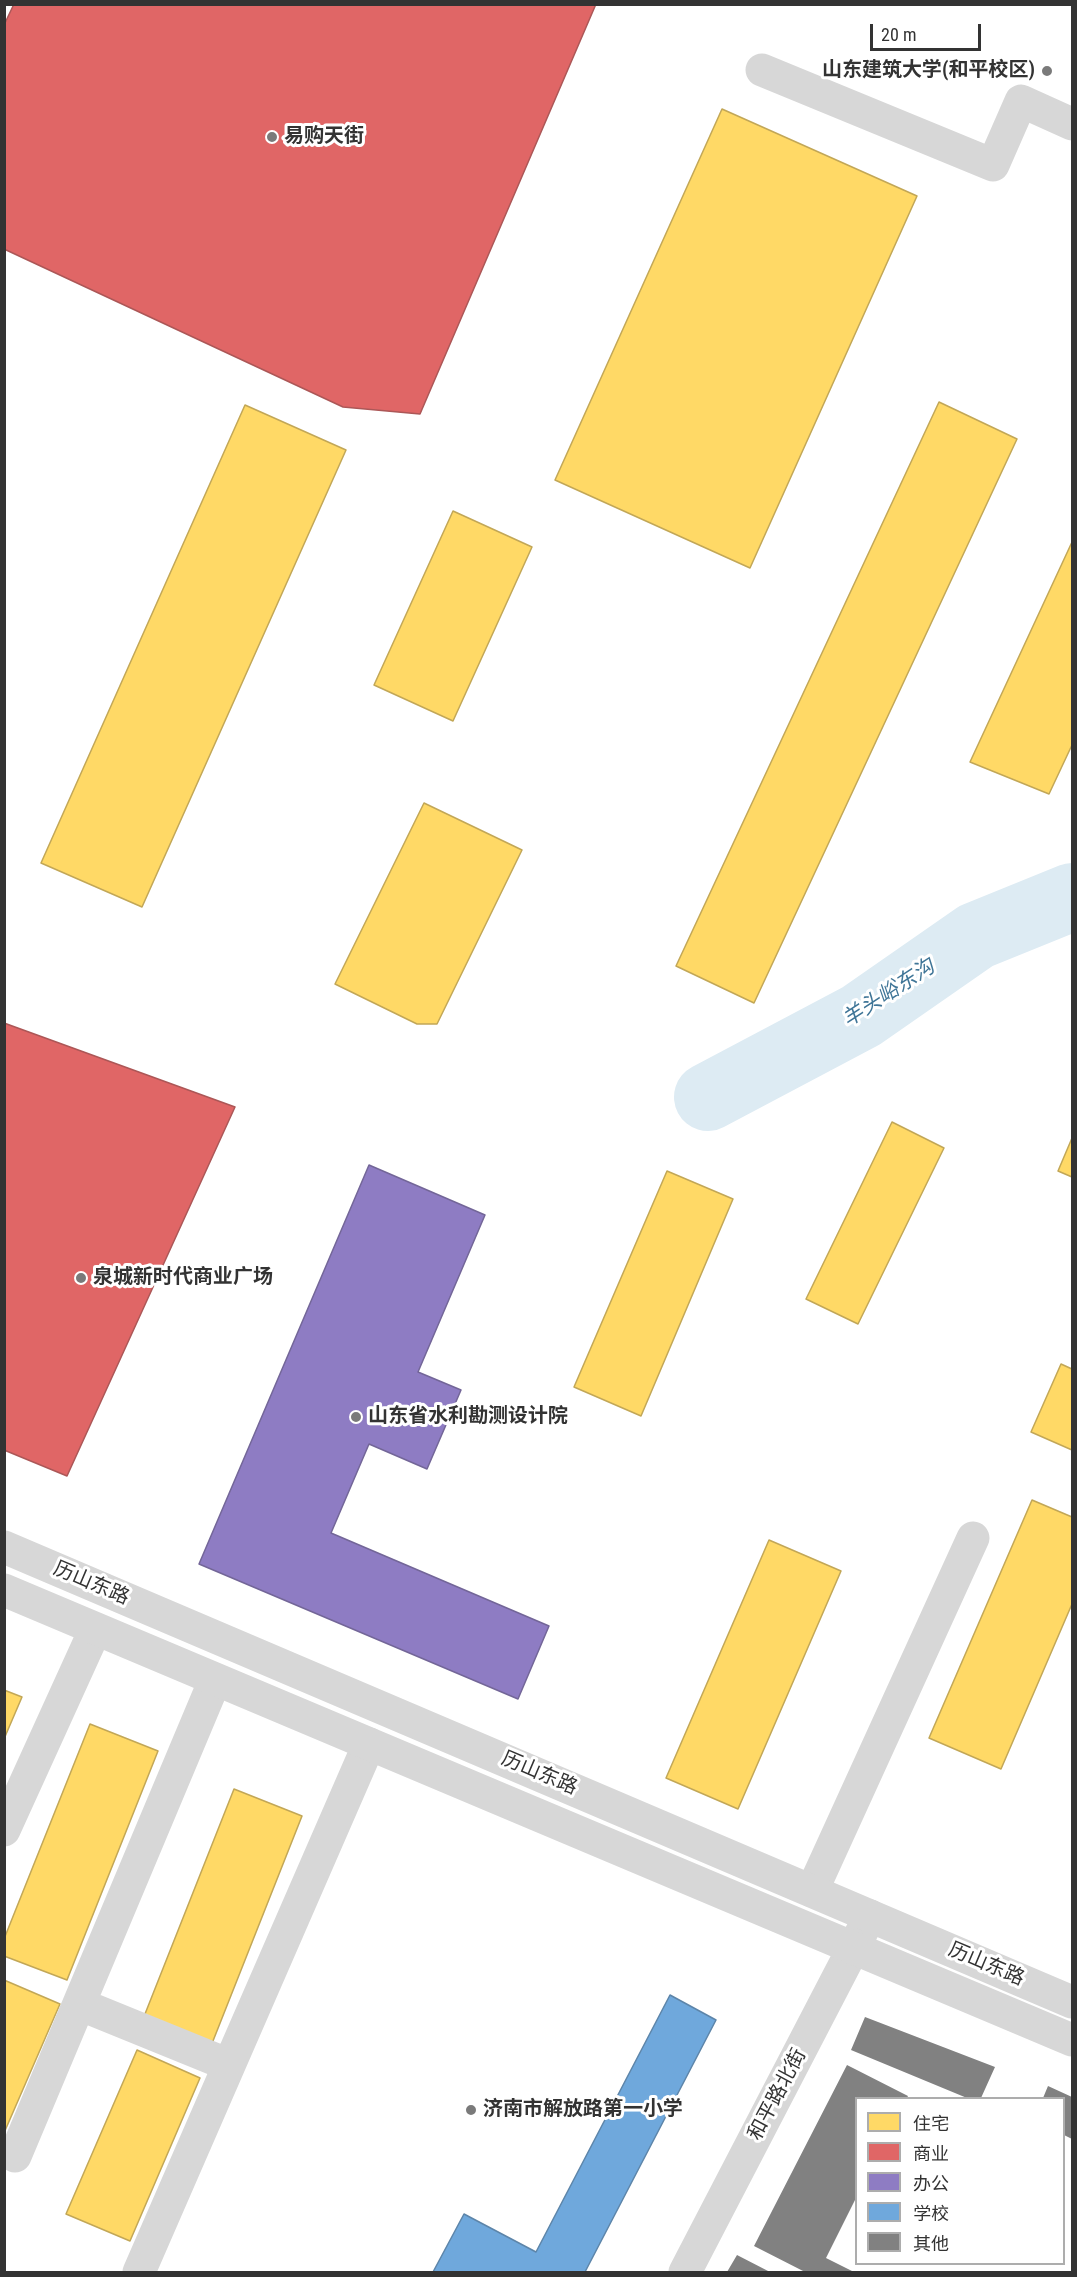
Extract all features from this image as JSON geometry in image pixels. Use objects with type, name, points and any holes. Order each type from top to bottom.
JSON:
[{"type":"street","points":[[762,70],[993,165],[1021,101],[1072,124]]},
{"type":"street","points":[[812,1891],[973,1538]]},
{"type":"street","name":"历山东路","points":[[4,1547],[1072,2002]]},
{"type":"street","name":"历山东路","points":[[4,1590],[1072,2040]]},
{"type":"street","points":[[4,1830],[95,1630]]},
{"type":"street","points":[[15,2156],[215,1680]]},
{"type":"street","points":[[139,2272],[369,1744]]},
{"type":"street","name":"和平路北街","points":[[685,2272],[870,1916]]},
{"type":"street","points":[[79,2004],[229,2064]]},
{"type":"building: 住宅","points":[[722,109],[917,196],[750,568],[555,480]]},
{"type":"building: 住宅","points":[[939,402],[1017,439],[754,1003],[676,966]]},
{"type":"building: 住宅","points":[[245,405],[346,450],[142,907],[41,863]]},
{"type":"building: 住宅","points":[[453,511],[532,547],[453,721],[374,685]]},
{"type":"building: 住宅","points":[[1072,542],[1072,745],[1049,794],[970,762]]},
{"type":"building: 住宅","points":[[424,803],[522,850],[437,1024],[417,1024],[335,984]]},
{"type":"building: 住宅","points":[[892,1122],[944,1148],[858,1324],[806,1299]]},
{"type":"building: 住宅","points":[[1072,1138],[1072,1177],[1058,1171]]},
{"type":"building: 住宅","points":[[667,1171],[733,1199],[641,1416],[574,1387]]},
{"type":"building: 住宅","points":[[1061,1364],[1072,1369],[1072,1450],[1031,1432]]},
{"type":"building: 住宅","points":[[1032,1500],[1072,1517],[1072,1604],[1001,1769],[929,1738]]},
{"type":"building: 住宅","points":[[769,1540],[841,1571],[738,1809],[666,1778]]},
{"type":"building: 住宅","points":[[4,1690],[22,1697],[4,1739]]},
{"type":"building: 住宅","points":[[90,1724],[158,1751],[67,1980],[4,1956],[4,1939]]},
{"type":"building: 住宅","points":[[234,1789],[302,1816],[211,2046],[143,2019]]},
{"type":"building: 住宅","points":[[4,1980],[60,2004],[4,2133]]},
{"type":"building: 住宅","points":[[137,2050],[200,2078],[130,2241],[66,2214]]},
{"type":"building: 商业","name":"易购天街","points":[[14,4],[596,4],[420,414],[343,407],[4,249],[4,25]]},
{"type":"building: 商业","name":"泉城新时代商业广场","points":[[4,1023],[235,1107],[67,1476],[4,1450]]},
{"type":"building: 办公","name":"山东省水利勘测设计院","points":[[369,1165],[485,1215],[418,1372],[461,1390],[427,1469],[369,1444],[331,1533],[549,1626],[518,1699],[199,1564]]},
{"type":"building: 学校","points":[[670,1995],[716,2020],[585,2272],[433,2272],[464,2214],[536,2252]]},
{"type":"building: 其他","points":[[865,2017],[995,2067],[981,2097],[965,2097],[851,2050]]},
{"type":"building: 其他","points":[[847,2065],[908,2096],[855,2097],[855,2200],[826,2258],[854,2272],[805,2272],[754,2246]]},
{"type":"building: 其他","points":[[1048,2086],[1072,2097],[1072,2139],[1065,2136],[1065,2097],[1043,2097]]},
{"type":"building: 其他","points":[[737,2255],[770,2272],[727,2272]]},
{"type":"waterway","name":"羊头峪东沟","points":[[708,1097],[861,1016],[976,936],[1072,897]]},
{"type":"place","name":"山东建筑大学(和平校区)","points":[[1047,71]]},
{"type":"place","name":"易购天街","points":[[272,137]]},
{"type":"place","name":"泉城新时代商业广场","points":[[81,1278]]},
{"type":"place","name":"山东省水利勘测设计院","points":[[356,1417]]},
{"type":"place","name":"济南市解放路第一小学","points":[[471,2110]]}]
